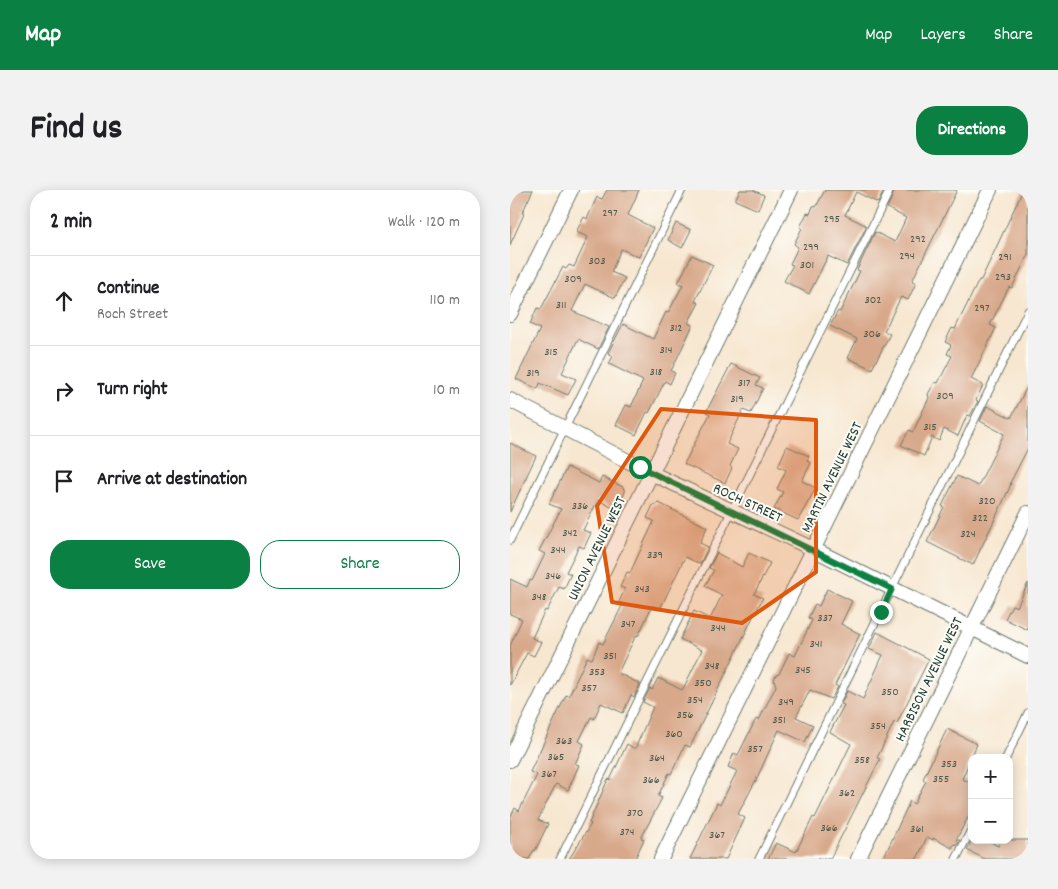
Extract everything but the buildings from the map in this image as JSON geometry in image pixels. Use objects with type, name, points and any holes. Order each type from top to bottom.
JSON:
[{"type":"street","points":[[510,314],[571,190]]},
{"type":"street","name":"UNION AVENUE WEST","points":[[510,760],[791,190]]},
{"type":"street","name":"MARTIN AVENUE WEST","points":[[661,859],[990,190]]},
{"type":"street","name":"ROCH STREET","points":[[510,400],[566,427],[651,473],[813,549],[1028,656]]},
{"type":"street","name":"HARBISON AVENUE WEST","points":[[858,859],[1028,513]]},
{"type":"lane","points":[[510,540],[682,190]]},
{"type":"lane","points":[[560,859],[890,190]]},
{"type":"lane","points":[[759,859],[1028,311]]},
{"type":"lane","points":[[1008,754],[1028,713]]},
{"type":"lane","points":[[956,859],[968,836]]},
{"type":"highlighted area","points":[[661,409],[816,420],[816,572],[742,623],[612,602],[597,506]]},
{"type":"route","points":[[640,467],[813,549],[892,589],[881,612]]}]
